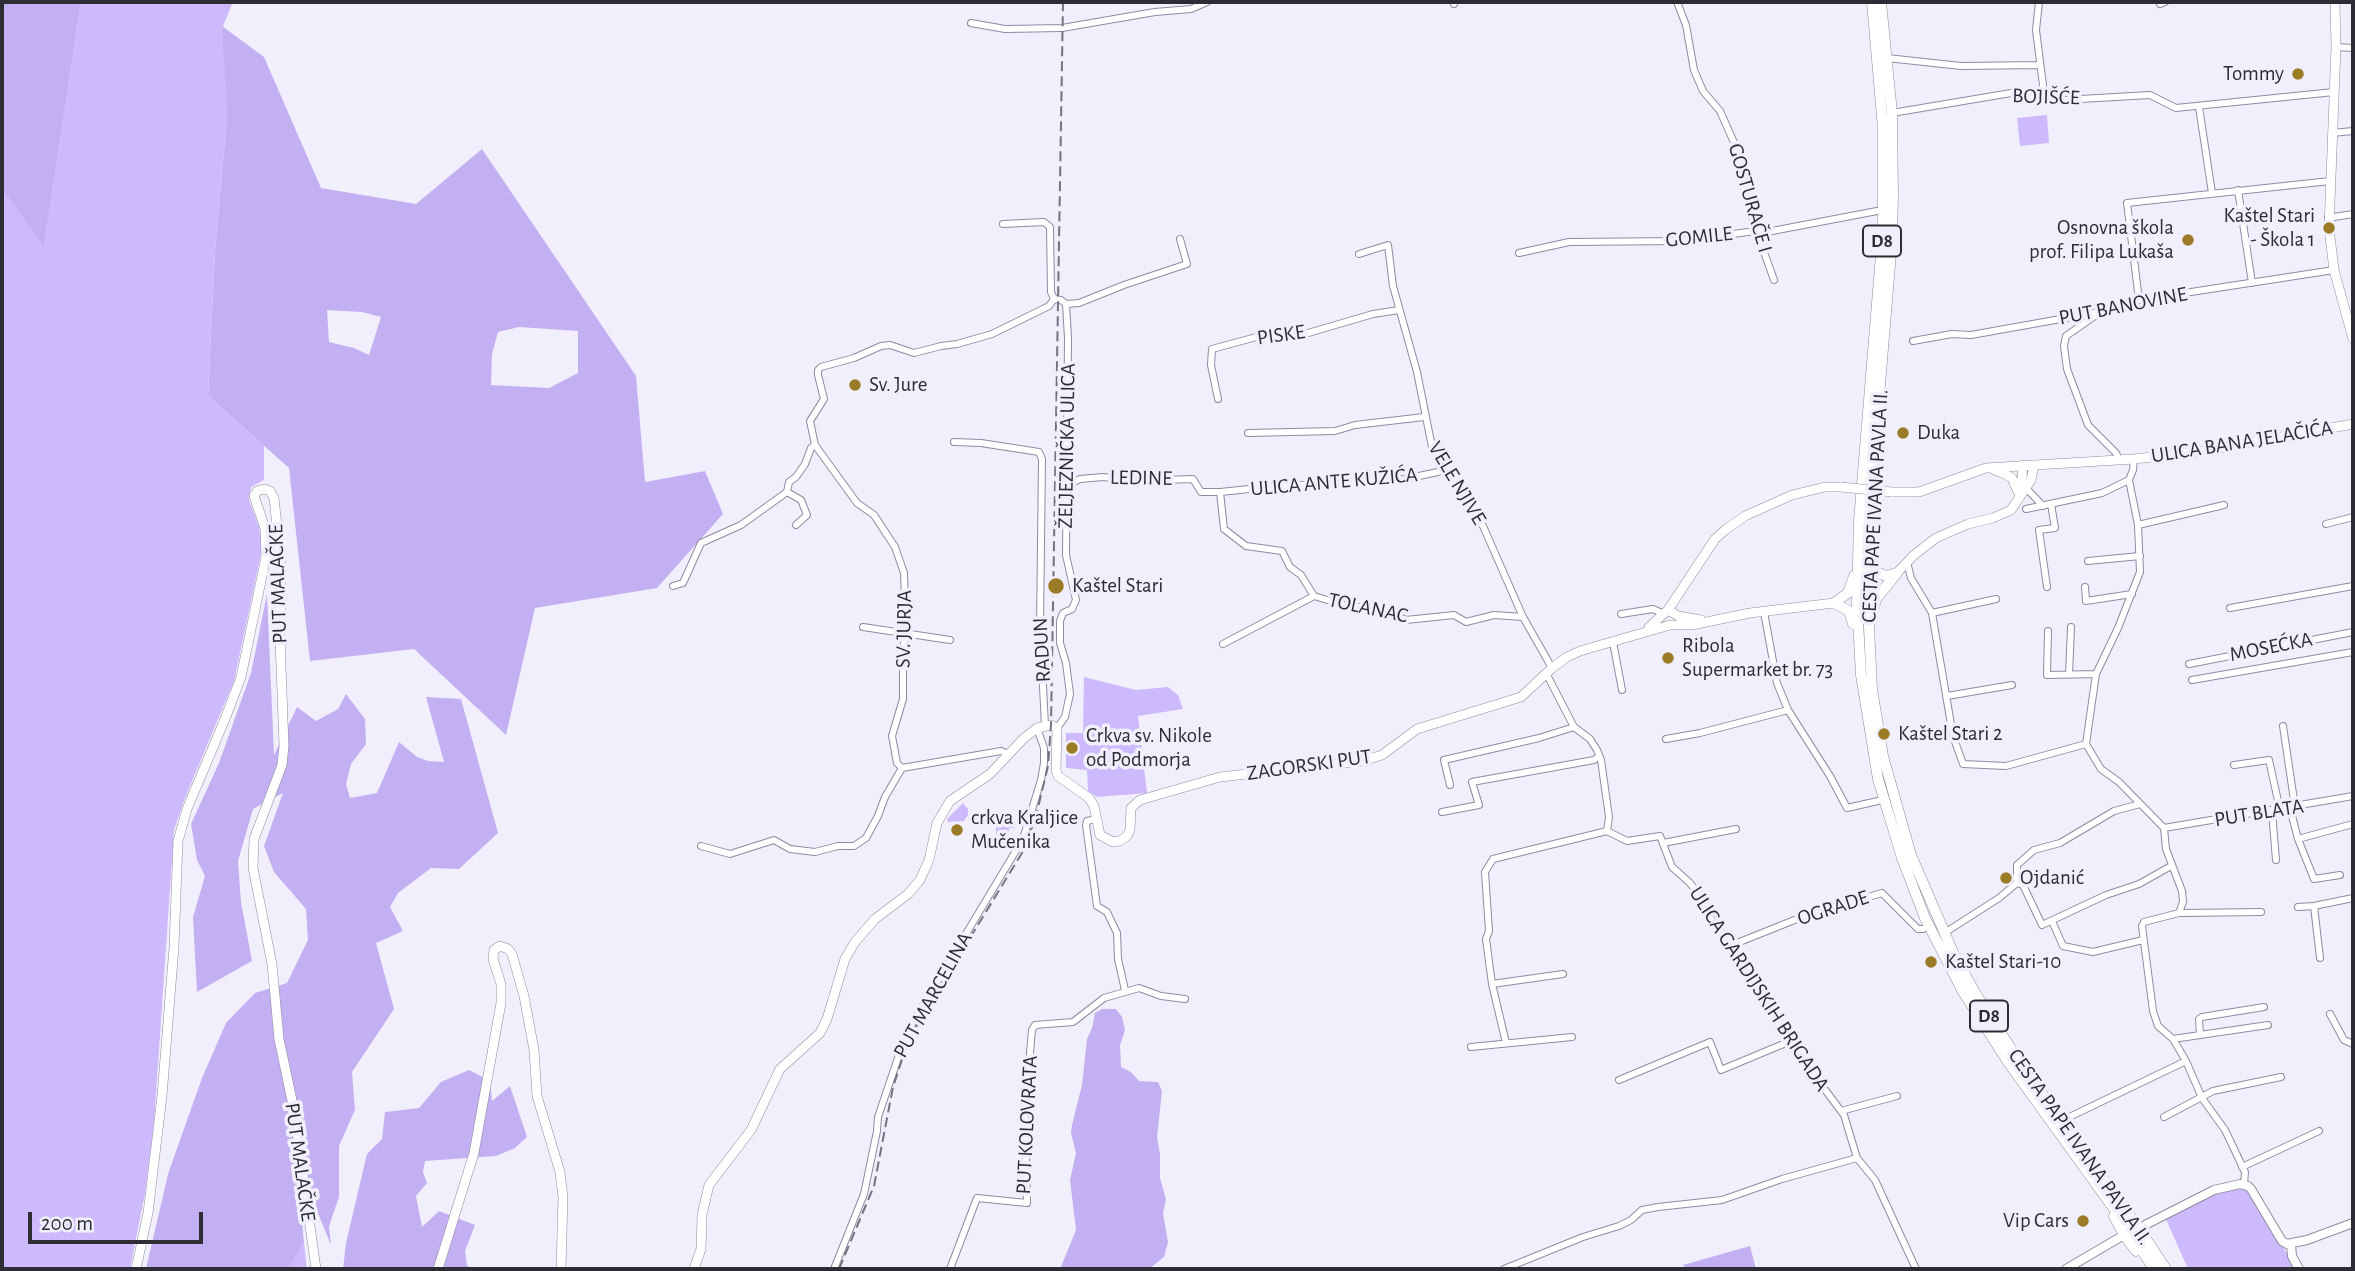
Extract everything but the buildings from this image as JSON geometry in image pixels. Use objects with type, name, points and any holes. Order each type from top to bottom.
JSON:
[{"type":"main road","name":"CESTA PAPE IVANA PAVLA II.","points":[[1872,2],[1883,128],[1883,231],[1857,569],[1863,640],[1883,756],[1916,869],[1943,932],[1977,996],[2024,1069],[2166,1269]]},
{"type":"main road","name":"CESTA PAPE IVANA PAVLA II.","points":[[1881,2],[1892,113],[1891,253],[1868,536],[1863,640],[1863,687],[1878,779],[1902,858],[1924,918],[1943,957],[1988,1034],[2154,1269]]},
{"type":"main road","points":[[2335,2],[2336,47],[2328,218],[2334,270],[2353,339]]},
{"type":"main road","name":"ULICA BANA JELAČIĆA","points":[[2134,460],[2198,452],[2353,424]]},
{"type":"main road","points":[[1645,630],[1664,614],[1715,539],[1745,516],[1801,492],[1825,487],[1919,492],[1986,468],[2134,460]]},
{"type":"main road","points":[[2022,490],[2023,465]]},
{"type":"main road","points":[[1863,640],[1874,603],[1907,562],[1936,538],[1968,524],[2005,514],[2031,480],[2034,465]]},
{"type":"main road","points":[[1986,468],[2003,472],[2022,490]]},
{"type":"main road","name":"PUT MALAČKE","points":[[136,1269],[148,1213],[162,1096],[174,947],[178,842],[187,809],[241,677],[266,557],[265,528],[254,496],[257,491],[264,489],[270,491],[274,498],[281,564],[280,639],[284,746],[280,774],[254,839],[253,868],[272,964],[279,1039],[294,1110],[316,1269]]},
{"type":"main road","points":[[1868,536],[1871,562],[1875,571],[1886,576],[1897,573]]},
{"type":"main road","points":[[1645,630],[1834,603],[1848,593],[1857,569]]},
{"type":"main road","points":[[1834,603],[1849,611],[1863,640]]},
{"type":"main road","points":[[1664,614],[1706,621]]},
{"type":"main road","points":[[1664,614],[1670,625]]},
{"type":"main road","name":"ZAGORSKI PUT","points":[[1057,728],[1058,776],[1089,799],[1094,806],[1100,835],[1112,842],[1120,841],[1130,830],[1131,808],[1140,800],[1220,778],[1363,761],[1382,755],[1417,729],[1521,697],[1549,671],[1573,654],[1645,630]]},
{"type":"main road","points":[[694,1269],[701,1249],[702,1215],[709,1185],[751,1130],[780,1069],[820,1034],[845,959],[855,942],[875,919],[908,894],[920,880],[929,860],[937,823],[950,801],[990,774],[1008,754],[1041,727],[1057,728]]},
{"type":"main road","points":[[438,1269],[474,1153],[501,1003],[501,984],[493,959],[494,950],[500,946],[512,954],[524,996],[534,1050],[537,1096],[560,1172],[563,1197],[562,1269]]},
{"type":"main road","points":[[2097,1171],[2112,1182],[2145,1225],[2157,1245],[2158,1258]]},
{"type":"main road","points":[[2112,1206],[2115,1220],[2123,1235],[2136,1251],[2145,1254]]},
{"type":"street","points":[[971,23],[1005,29],[1062,28],[1155,12],[1191,9],[1207,2]]},
{"type":"street","name":"GOSTURAČE I","points":[[1677,2],[1686,25],[1694,70],[1703,91],[1720,111],[1740,156],[1743,183],[1756,231],[1774,280]]},
{"type":"street","points":[[2039,2],[2036,30],[2045,101]]},
{"type":"street","points":[[2336,47],[2353,48]]},
{"type":"street","points":[[1887,58],[1961,66],[2040,65]]},
{"type":"street","name":"BOJIŠĆE","points":[[1892,113],[2011,93],[2045,101],[2150,95],[2176,108],[2334,92]]},
{"type":"street","points":[[2199,107],[2212,193]]},
{"type":"street","points":[[2332,133],[2353,131]]},
{"type":"street","points":[[2139,300],[2127,203],[2330,181]]},
{"type":"street","points":[[2238,190],[2252,283]]},
{"type":"street","name":"GOMILE","points":[[1519,253],[1569,242],[1679,241],[1772,231],[1877,211]]},
{"type":"street","points":[[2328,218],[2353,214]]},
{"type":"street","points":[[1003,224],[1044,222],[1050,227],[1051,292],[1054,299]]},
{"type":"street","points":[[1054,299],[1066,304],[1079,303],[1187,264],[1180,239]]},
{"type":"street","name":"VELE NJIVE","points":[[1359,254],[1388,245],[1393,286],[1417,372],[1432,447],[1464,492],[1483,526],[1574,727],[1590,739],[1599,756]]},
{"type":"street","name":"PUT BANOVINE","points":[[1913,341],[1952,334],[1971,335],[2100,312],[2139,300],[2334,270]]},
{"type":"street","points":[[673,586],[683,583],[701,543],[741,526],[786,492],[789,482],[796,477],[815,445],[810,421],[824,399],[818,375],[821,368],[881,346],[890,345],[914,353],[992,334],[1049,306],[1054,299]]},
{"type":"street","name":"ŽELJEZNIČKA ULICA","points":[[1057,728],[1065,717],[1070,694],[1068,672],[1060,643],[1060,621],[1063,613],[1075,606],[1076,600],[1066,555],[1066,304]]},
{"type":"street","name":"PISKE","points":[[1218,399],[1211,365],[1212,349],[1261,336],[1297,336],[1373,314],[1399,310]]},
{"type":"street","points":[[2100,312],[2066,336],[2064,346],[2076,397],[2088,425],[2116,453],[2119,460]]},
{"type":"street","points":[[1248,433],[1335,431],[1355,425],[1424,417]]},
{"type":"street","name":"RADUN","points":[[954,442],[981,443],[1039,452],[1042,459],[1041,727]]},
{"type":"street","name":"SV. JURJA","points":[[815,445],[857,503],[874,515],[895,547],[905,573],[906,632],[902,699],[892,736],[897,763],[902,768]]},
{"type":"street","name":"ULICA BANA JELAČIĆA","points":[[2026,509],[2102,493],[2129,480],[2134,460]]},
{"type":"street","name":"ULICA ANTE KUŽIĆA","points":[[1220,492],[1405,479],[1447,470]]},
{"type":"street","name":"LEDINE","points":[[1067,485],[1103,477],[1125,481],[1194,479],[1201,492],[1220,492]]},
{"type":"street","points":[[2129,480],[2138,525],[2140,572],[2096,674],[2086,744],[2101,769],[2119,782],[2164,828],[2166,849],[2182,891],[2183,902],[2179,913]]},
{"type":"street","points":[[2022,490],[2043,506]]},
{"type":"street","points":[[786,492],[801,500],[807,515],[796,524]]},
{"type":"street","points":[[1220,492],[1224,529],[1246,546],[1282,551],[1290,567],[1301,575],[1314,596]]},
{"type":"street","points":[[2047,586],[2039,530],[2055,528],[2051,504]]},
{"type":"street","points":[[2138,525],[2224,505]]},
{"type":"street","points":[[2326,524],[2353,517]]},
{"type":"street","points":[[2088,561],[2140,556]]},
{"type":"street","points":[[1907,562],[1911,578],[1933,613],[1953,736],[1963,764],[2007,766],[2086,744]]},
{"type":"street","points":[[2230,608],[2353,586]]},
{"type":"street","points":[[2085,587],[2086,601],[2132,594]]},
{"type":"street","name":"TOLANAC","points":[[1223,644],[1314,596],[1347,606],[1379,610],[1406,620],[1454,615],[1466,622],[1494,615],[1522,617]]},
{"type":"street","points":[[1933,613],[1996,599]]},
{"type":"street","points":[[1621,614],[1653,609],[1664,614]]},
{"type":"street","points":[[1764,612],[1777,683],[1788,710],[1830,775],[1847,808],[1878,801]]},
{"type":"street","points":[[863,627],[950,640]]},
{"type":"street","points":[[2069,675],[2071,627]]},
{"type":"street","points":[[2048,631],[2047,676],[2096,674]]},
{"type":"street","name":"MOSEĆKA","points":[[2189,664],[2353,632]]},
{"type":"street","points":[[1612,642],[1622,690]]},
{"type":"street","points":[[2192,680],[2353,652]]},
{"type":"street","points":[[1947,696],[2012,685]]},
{"type":"street","points":[[1666,739],[1788,710]]},
{"type":"street","points":[[2283,726],[2298,839],[2314,879],[2340,875]]},
{"type":"street","name":"PUT MARCELINA","points":[[834,1269],[864,1194],[878,1116],[910,1027],[1023,839],[1044,763],[1041,727]]},
{"type":"street","points":[[1450,785],[1444,760],[1574,727]]},
{"type":"street","points":[[701,846],[730,854],[774,840],[790,849],[815,852],[838,846],[854,846],[866,838],[902,768],[1001,751],[1008,754]]},
{"type":"street","points":[[1442,812],[1479,805],[1472,782],[1594,760],[1599,756],[1609,817],[1607,831]]},
{"type":"street","points":[[2234,765],[2269,760],[2276,810],[2276,860]]},
{"type":"street","name":"PUT BLATA","points":[[2164,828],[2353,796]]},
{"type":"street","points":[[2017,883],[2017,865],[2034,850],[2060,843],[2114,811],[2140,804]]},
{"type":"street","points":[[1097,819],[1087,821],[1086,825],[1097,906],[1107,912],[1117,933],[1118,959],[1125,990],[1139,988],[1161,996],[1185,999]]},
{"type":"street","points":[[2298,839],[2353,824]]},
{"type":"street","points":[[1506,1043],[1492,984],[1486,939],[1489,931],[1485,872],[1493,859],[1607,831],[1627,841],[1660,836],[1663,843],[1736,829]]},
{"type":"street","name":"ULICA GARDIJSKIH BRIGADA","points":[[1663,843],[1672,867],[1702,898],[1713,923],[1732,945],[1768,1010],[1807,1057],[1823,1087],[1841,1111],[1857,1158],[1875,1180],[1916,1269]]},
{"type":"street","points":[[2017,883],[2023,886],[2042,925],[2106,895],[2139,884],[2171,866]]},
{"type":"street","points":[[1949,930],[1999,898],[2017,883]]},
{"type":"street","name":"OGRADE","points":[[1732,945],[1812,913],[1882,893],[1918,929],[1923,929]]},
{"type":"street","points":[[2298,907],[2353,898]]},
{"type":"street","points":[[2314,906],[2320,958]]},
{"type":"street","points":[[2244,1184],[2246,1180],[2242,1167],[2225,1130],[2202,1098],[2173,1039],[2158,1026],[2153,1012],[2142,926],[2144,922],[2179,913],[2261,912]]},
{"type":"street","points":[[2052,921],[2063,946],[2093,952],[2143,940]]},
{"type":"street","points":[[1492,984],[1563,974]]},
{"type":"street","name":"PUT KOLOVRATA","points":[[950,1269],[977,1198],[1027,1203],[1025,1110],[1032,1030],[1035,1025],[1073,1022],[1104,998],[1125,990]]},
{"type":"street","points":[[2200,1035],[2199,1019],[2202,1017],[2264,1007]]},
{"type":"street","points":[[2330,1014],[2344,1040],[2353,1044]]},
{"type":"street","points":[[2173,1039],[2268,1025]]},
{"type":"street","points":[[1471,1047],[1572,1037]]},
{"type":"street","points":[[1619,1080],[1710,1042],[1721,1069],[1793,1040]]},
{"type":"street","points":[[2061,1121],[2186,1061]]},
{"type":"street","points":[[2165,1117],[2213,1091],[2281,1077]]},
{"type":"street","points":[[1841,1111],[1896,1096]]},
{"type":"street","points":[[2242,1167],[2319,1131]]},
{"type":"street","points":[[1504,1269],[1583,1237],[1619,1226],[1642,1210],[1722,1200],[1782,1179],[1857,1158]]},
{"type":"street","points":[[2145,1225],[2214,1190],[2244,1184],[2251,1189],[2282,1241],[2291,1244],[2353,1223]]},
{"type":"street","points":[[2066,1269],[2123,1235]]},
{"type":"street","points":[[2291,1244],[2292,1256],[2299,1269]]},
{"type":"shaded area","points":[[2,2],[81,2],[44,246],[2,189]]},
{"type":"shaded area","points":[[81,2],[233,2],[223,26],[227,117],[215,251],[208,396],[264,446],[264,480],[251,487],[249,500],[259,527],[262,549],[234,681],[174,830],[154,1123],[145,1193],[130,1269],[2,1269],[2,189],[44,245]]},
{"type":"shaded area","points":[[222,26],[264,57],[321,188],[416,204],[482,149],[636,376],[645,482],[705,471],[723,514],[657,588],[535,608],[506,735],[414,649],[310,661],[289,468],[208,396],[215,251],[227,117]],"holes":[[[327,310],[362,312],[381,317],[369,355],[329,342]],[[519,327],[578,331],[578,373],[549,388],[491,385],[492,354],[498,332]]]},
{"type":"shaded area","points":[[2047,115],[2049,143],[2020,146],[2017,118]]},
{"type":"shaded area","points":[[267,594],[274,755],[297,707],[316,721],[338,709],[346,694],[365,719],[366,744],[351,764],[346,784],[350,798],[377,793],[399,742],[417,757],[444,762],[426,697],[461,699],[498,833],[459,869],[431,868],[398,893],[390,907],[403,931],[376,943],[394,1009],[352,1072],[355,1110],[339,1146],[339,1197],[329,1226],[331,1245],[296,1160],[304,1243],[288,1269],[146,1269],[168,1174],[202,1078],[226,1023],[255,993],[287,983],[308,940],[306,909],[274,872],[264,846],[283,793],[253,809],[238,861],[241,902],[252,961],[197,992],[193,917],[205,876],[197,860],[191,824],[219,763],[251,673]]},
{"type":"shaded area","points":[[1084,677],[1136,690],[1168,687],[1178,695],[1183,709],[1138,716],[1147,793],[1097,797],[1088,791],[1087,770],[1066,768],[1066,733],[1083,733]]},
{"type":"shaded area","points":[[963,803],[968,809],[964,821],[948,822],[947,819]]},
{"type":"shaded area","points":[[996,815],[1009,815],[1009,818],[1014,818],[1014,828],[1009,828],[1008,842],[996,842]]},
{"type":"shaded area","points":[[1102,1009],[1116,1009],[1122,1017],[1125,1030],[1120,1045],[1121,1067],[1131,1072],[1139,1081],[1158,1082],[1162,1091],[1157,1137],[1160,1178],[1166,1199],[1163,1213],[1168,1242],[1164,1257],[1149,1269],[1060,1269],[1076,1230],[1070,1180],[1076,1153],[1071,1133],[1072,1125],[1082,1085],[1087,1039],[1095,1013]]},
{"type":"shaded area","points":[[469,1070],[490,1081],[492,1101],[510,1086],[527,1137],[515,1148],[496,1156],[425,1161],[423,1172],[427,1183],[416,1196],[422,1227],[439,1211],[475,1225],[465,1251],[467,1266],[475,1269],[343,1269],[346,1243],[367,1154],[382,1139],[385,1112],[419,1108],[441,1082]]},
{"type":"shaded area","points":[[2242,1186],[2252,1194],[2296,1269],[2188,1269],[2165,1217],[2226,1189]]},
{"type":"shaded area","points":[[304,1243],[307,1269],[288,1269]]},
{"type":"shaded area","points":[[1750,1246],[1756,1269],[1687,1269],[1683,1265]]},
{"type":"railway","points":[[839,1269],[874,1186],[893,1087],[907,1044],[1022,853],[1035,820],[1048,766],[1051,725],[1063,2]]},
{"type":"place","name":"Tommy","points":[[2298,74]]},
{"type":"place","name":"Kaštel Stari - Škola 1","points":[[2329,228]]},
{"type":"place","name":"Osnovna škola prof. Filipa Lukaša","points":[[2188,240]]},
{"type":"place","name":"Sv. Jure","points":[[855,385]]},
{"type":"place","name":"Duka","points":[[1903,433]]},
{"type":"place","name":"Kaštel Stari","points":[[1056,586]]},
{"type":"place","name":"Ribola Supermarket br. 73","points":[[1668,658]]},
{"type":"place","name":"Kaštel Stari 2","points":[[1884,734]]},
{"type":"place","name":"Crkva sv. Nikole od Podmorja","points":[[1072,748]]},
{"type":"place","name":"crkva Kraljice Mučenika","points":[[957,830]]},
{"type":"place","name":"Ojdanić","points":[[2006,878]]},
{"type":"place","name":"Kaštel Stari-10","points":[[1931,962]]},
{"type":"place","name":"Vip Cars","points":[[2083,1221]]}]
